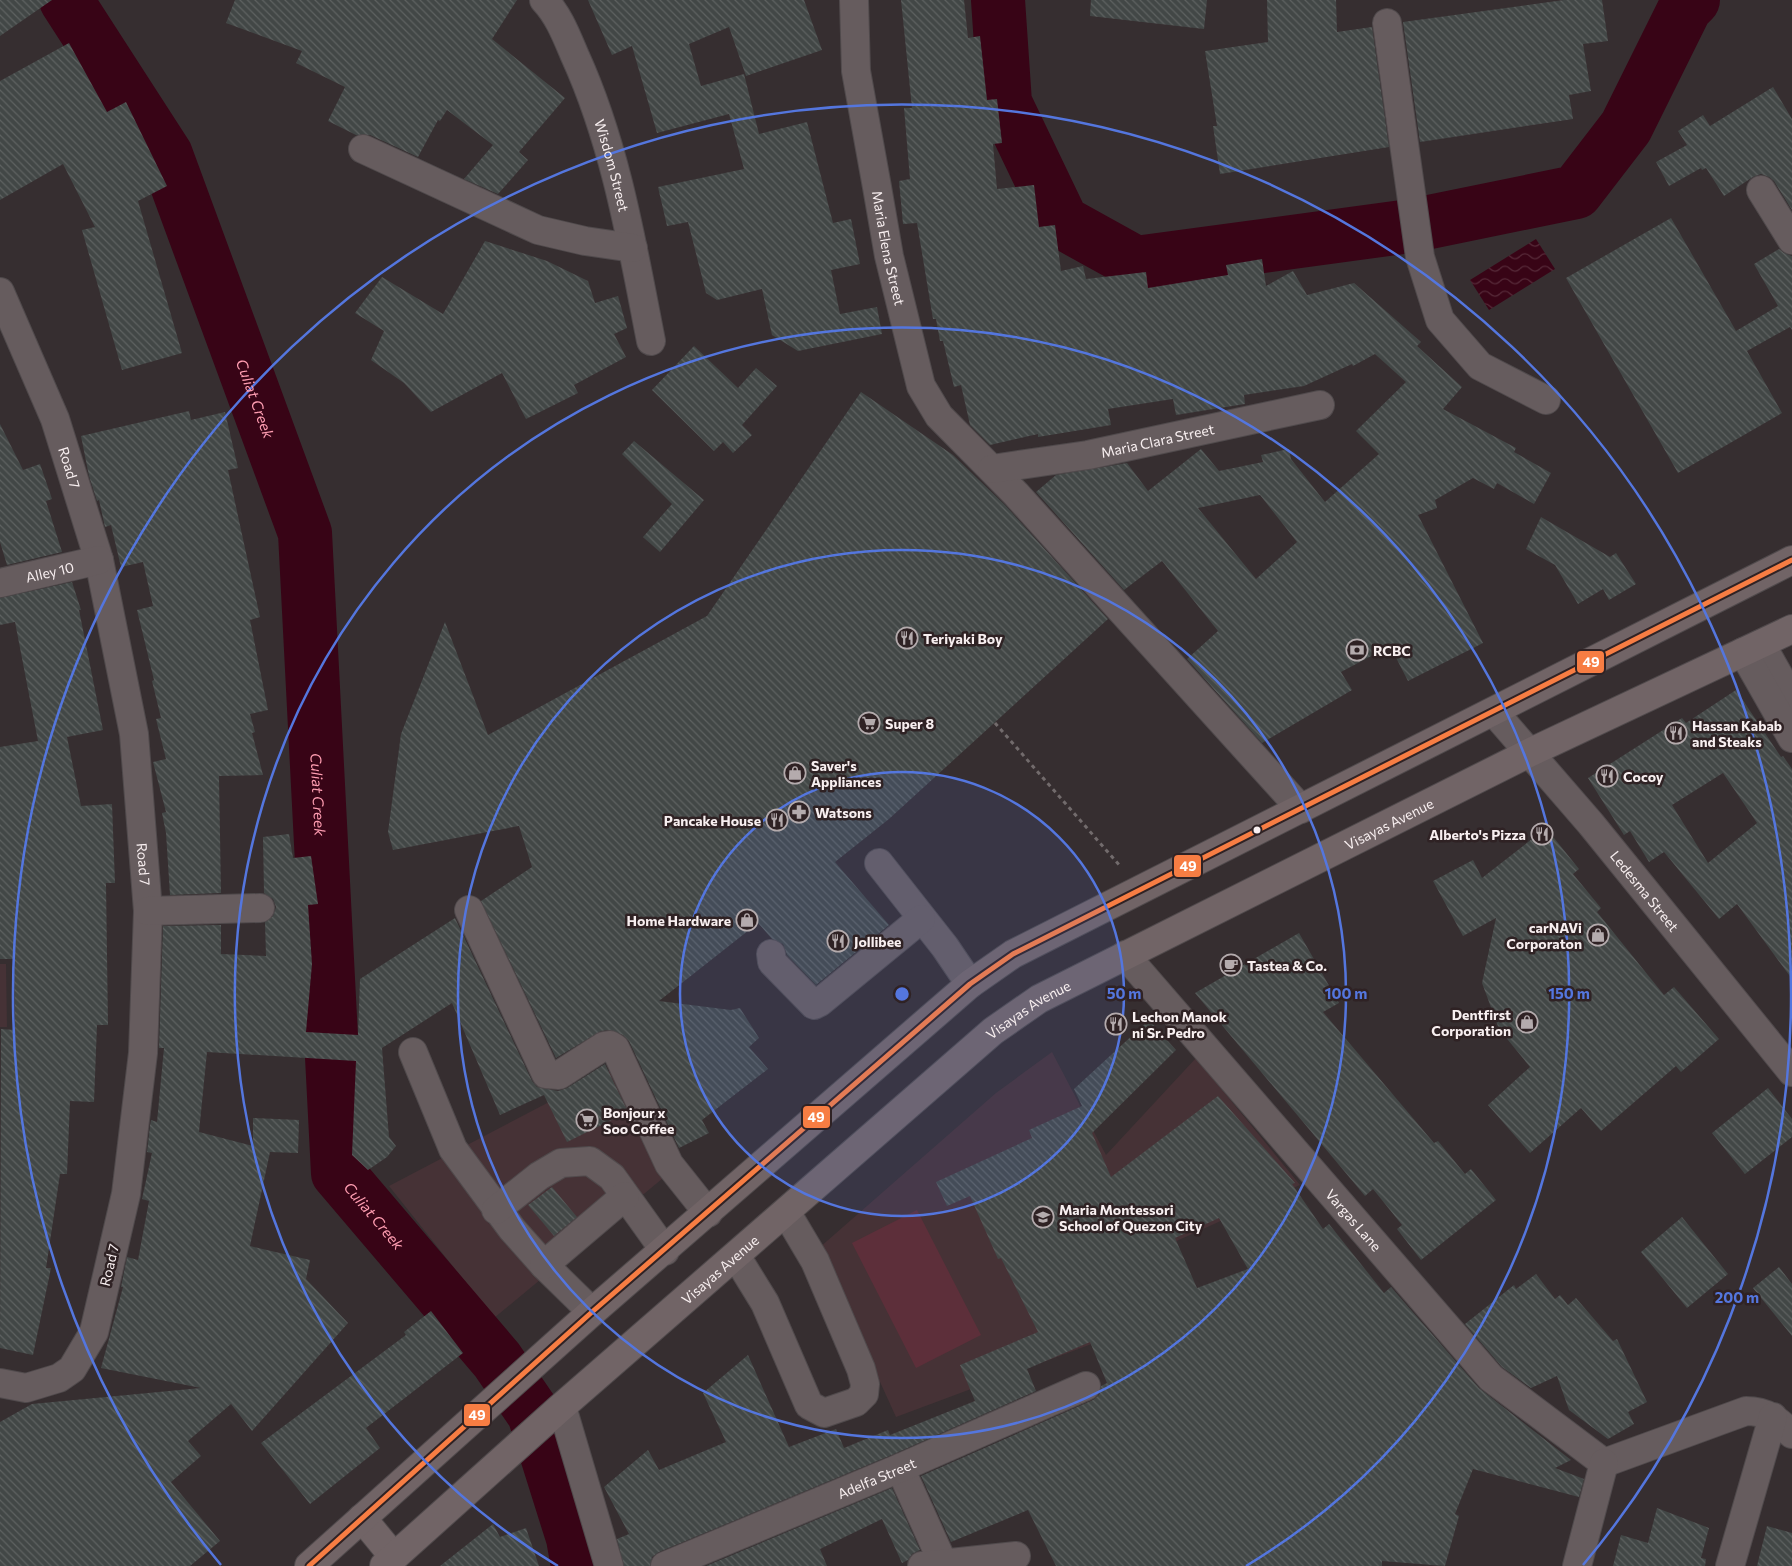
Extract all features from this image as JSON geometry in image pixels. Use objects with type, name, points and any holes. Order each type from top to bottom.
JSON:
[{"type":"main road","points":[[309,1566],[592,1312],[665,1251],[970,984],[1013,954],[1792,560]]},
{"type":"main road","name":"Visayas Avenue","points":[[389,1561],[560,1408],[993,1031],[1039,999],[1531,752],[1752,648],[1791,632]]},
{"type":"main road","points":[[362,1518],[389,1561]]},
{"type":"street","name":"Wisdom Street","points":[[544,0],[556,14],[592,91],[624,203],[651,341]]},
{"type":"street","name":"Maria Elena Street","points":[[854,0],[856,71],[876,188],[888,256],[921,386],[939,416],[992,469],[1301,809]]},
{"type":"street","points":[[1387,23],[1406,169],[1420,256],[1440,320],[1480,366],[1546,400]]},
{"type":"street","points":[[362,150],[538,230],[585,241],[633,248]]},
{"type":"street","points":[[1761,190],[1792,240]]},
{"type":"street","name":"Road 7","points":[[0,292],[55,419],[100,560],[134,734],[148,911],[143,1053],[127,1184],[94,1332],[72,1370],[59,1378],[26,1388],[0,1383]]},
{"type":"street","name":"Maria Clara Street","points":[[992,469],[1088,455],[1320,405]]},
{"type":"street","name":"Alley 10","points":[[0,583],[100,560]]},
{"type":"street","points":[[1752,648],[1792,699]]},
{"type":"street","points":[[1752,648],[1792,738]]},
{"type":"street","name":"Ledesma Street","points":[[1494,712],[1531,752],[1792,1072]]},
{"type":"street","points":[[879,863],[921,919],[945,947],[970,984]]},
{"type":"street","points":[[148,911],[260,908]]},
{"type":"street","points":[[469,910],[546,1074],[559,1075],[604,1046],[610,1045],[615,1048],[670,1164],[708,1213]]},
{"type":"street","points":[[771,954],[772,962],[814,1005],[921,919]]},
{"type":"street","name":"Vargas Lane","points":[[1125,955],[1491,1378],[1604,1463]]},
{"type":"street","points":[[413,1052],[453,1149],[496,1210],[544,1266],[592,1312]]},
{"type":"street","points":[[496,1210],[539,1176],[561,1163],[590,1161],[612,1177],[665,1251]]},
{"type":"street","points":[[544,1266],[625,1196]]},
{"type":"street","points":[[736,1256],[765,1303],[809,1405],[824,1413],[856,1402],[864,1394],[862,1369],[814,1261],[786,1212]]},
{"type":"street","name":"Adelfa Street","points":[[664,1566],[900,1468],[1086,1386]]},
{"type":"street","points":[[560,1408],[609,1566]]},
{"type":"street","points":[[1577,1566],[1604,1463],[1732,1414],[1760,1411],[1783,1425],[1730,1566]]},
{"type":"street","points":[[900,1468],[933,1565],[1016,1556]]},
{"type":"path","points":[[995,723],[1140,889]]},
{"type":"shaded area","points":[[0,964],[6,964],[7,1027],[0,1027]]},
{"type":"shaded area","name":"Maria Montessori School of Quezon City","points":[[1052,1052],[1106,1155],[1196,1058],[1300,1185],[1075,1287],[1097,1342],[896,1417],[819,1248],[996,1093]]},
{"type":"shaded area","points":[[616,1067],[668,1174],[494,1318],[389,1186]]},
{"type":"shaded area","points":[[917,1210],[981,1335],[916,1368],[852,1243]]},
{"type":"water","points":[[1536,239],[1555,269],[1489,310],[1470,280]]},
{"type":"building","points":[[0,0],[52,0],[0,36]]},
{"type":"building","points":[[235,0],[517,0],[492,39],[565,98],[519,152],[528,160],[498,194],[464,179],[493,145],[447,110],[440,121],[438,120],[418,157],[370,135],[356,135],[328,121],[345,87],[296,63],[302,51],[226,23]]},
{"type":"building","points":[[588,0],[804,0],[822,50],[746,76],[729,27],[689,44],[701,86],[744,74],[759,134],[807,122],[833,223],[851,219],[860,264],[831,270],[840,314],[877,307],[882,334],[798,351],[772,335],[762,289],[717,300],[706,293],[688,222],[667,226],[658,187],[744,169],[729,114],[657,133],[632,46],[612,55]]},
{"type":"building","points":[[901,0],[964,0],[968,38],[980,36],[987,100],[997,99],[1002,143],[993,144],[997,189],[1034,185],[1039,227],[1055,225],[1061,271],[1083,266],[1086,279],[1146,272],[1148,288],[1228,275],[1226,265],[1262,259],[1266,286],[1293,271],[1307,295],[1354,283],[1421,342],[1417,346],[1462,387],[1443,409],[1516,448],[1514,452],[1551,473],[1534,504],[1497,483],[1494,489],[1473,478],[1435,500],[1437,508],[1418,515],[1483,643],[1408,681],[1390,646],[1341,672],[1352,690],[1262,743],[1187,659],[1218,631],[1162,561],[1124,590],[1036,492],[1056,475],[1127,463],[1148,491],[1201,449],[1219,471],[1263,462],[1261,455],[1289,449],[1291,459],[1325,502],[1379,454],[1356,431],[1406,382],[1375,354],[1353,366],[1352,364],[1304,386],[1244,395],[1245,404],[1176,415],[1173,399],[1108,409],[1111,425],[1038,437],[1038,434],[990,445],[970,425],[961,385],[954,387],[943,341],[940,341],[936,319],[933,319],[917,223],[903,224],[899,181],[910,179],[904,108],[912,108]],"holes":[[[1260,495],[1297,542],[1256,579],[1198,508]]]},
{"type":"building","points":[[1091,0],[1207,0],[1204,29],[1090,16]]},
{"type":"building","points":[[1267,0],[1336,0],[1337,32],[1372,27],[1389,147],[1220,174],[1213,126],[1217,126],[1205,51],[1268,42]]},
{"type":"building","points":[[1564,0],[1602,0],[1608,41],[1583,44],[1591,91],[1569,95],[1573,119],[1420,142],[1403,22]]},
{"type":"building","points":[[69,43],[107,112],[126,102],[167,186],[138,201],[182,353],[122,370],[82,230],[95,227],[63,164],[0,200],[0,81]]},
{"type":"building","points":[[1773,87],[1792,119],[1792,210],[1774,181],[1761,174],[1753,177],[1724,196],[1706,168],[1702,170],[1701,168],[1669,186],[1656,162],[1687,145],[1678,131],[1703,115],[1710,126]]},
{"type":"building","points":[[1671,218],[1736,331],[1778,306],[1754,264],[1779,249],[1792,256],[1792,330],[1790,327],[1747,351],[1782,413],[1678,473],[1566,278]]},
{"type":"building","points":[[485,241],[547,261],[588,281],[595,303],[618,296],[627,328],[614,334],[626,357],[574,385],[578,393],[526,419],[502,373],[431,412],[404,383],[371,360],[384,331],[355,313],[382,277],[443,314]]},
{"type":"building","points":[[694,346],[738,388],[756,368],[777,386],[742,425],[752,435],[733,453],[723,442],[714,451],[652,390]]},
{"type":"building","points":[[861,392],[953,455],[1005,505],[1108,619],[889,819],[835,862],[889,925],[816,985],[787,955],[783,944],[772,939],[758,923],[659,1001],[731,1010],[740,1008],[759,1038],[749,1047],[768,1069],[702,1120],[709,1133],[679,1148],[629,1041],[623,1035],[608,1030],[601,1031],[556,1058],[481,901],[532,867],[519,826],[393,850],[388,832],[401,734],[445,622],[488,735],[707,616]]},
{"type":"building","points":[[189,411],[191,420],[225,412],[238,468],[228,470],[260,617],[250,620],[268,710],[250,714],[255,732],[252,733],[263,775],[219,776],[221,893],[170,895],[166,833],[162,813],[166,812],[153,762],[166,759],[156,719],[161,718],[152,681],[154,680],[137,610],[153,606],[143,562],[121,567],[111,525],[105,527],[99,500],[97,501],[89,476],[81,436]]},
{"type":"building","points":[[0,424],[23,470],[40,464],[52,499],[46,501],[62,552],[7,565],[0,542]]},
{"type":"building","points":[[634,441],[704,500],[660,552],[643,537],[672,504],[622,454]]},
{"type":"building","points":[[1541,517],[1610,557],[1616,553],[1636,584],[1609,600],[1603,589],[1578,604],[1555,565],[1526,549]]},
{"type":"building","points":[[72,582],[81,610],[79,610],[103,730],[67,737],[81,806],[112,804],[115,883],[106,883],[108,1025],[97,1025],[94,1102],[70,1101],[67,1174],[60,1174],[46,1268],[51,1268],[33,1355],[0,1348],[1,1029],[15,1030],[14,959],[0,959],[0,747],[38,741],[15,622],[0,625],[0,598]]},
{"type":"building","points":[[1736,690],[1781,757],[1783,756],[1792,769],[1792,979],[1737,904],[1719,919],[1664,852],[1649,862],[1630,831],[1624,835],[1588,778],[1682,718],[1686,723]],"holes":[[[1723,773],[1757,823],[1708,863],[1672,805]]]},
{"type":"building","points":[[1546,828],[1579,869],[1573,874],[1601,908],[1597,912],[1664,995],[1674,987],[1719,1039],[1681,1072],[1676,1066],[1601,1131],[1581,1108],[1530,1153],[1488,1105],[1530,1067],[1499,1029],[1482,983],[1496,918],[1463,936],[1433,881],[1473,860],[1482,878]]},
{"type":"building","points":[[289,834],[293,858],[311,856],[318,904],[308,905],[312,964],[306,1032],[358,1035],[360,979],[455,918],[532,1081],[537,1087],[558,1091],[567,1088],[605,1064],[628,1112],[567,1142],[544,1095],[500,1115],[452,1003],[382,1048],[389,1137],[396,1146],[387,1157],[368,1170],[352,1155],[356,1061],[207,1052],[199,1132],[253,1146],[253,1118],[299,1120],[298,1153],[270,1152],[250,1246],[310,1260],[306,1279],[348,1323],[252,1431],[231,1404],[188,1441],[201,1456],[171,1482],[220,1541],[190,1566],[0,1566],[0,1422],[32,1404],[201,1388],[101,1368],[123,1287],[121,1287],[127,1257],[138,1260],[149,1201],[142,1199],[152,1153],[147,1152],[151,1120],[157,1122],[164,1048],[159,1048],[163,926],[221,925],[221,954],[266,956],[265,922],[273,916],[276,907],[273,899],[264,893],[263,837]]},
{"type":"building","points":[[1299,933],[1339,1003],[1323,1012],[1434,1143],[1438,1141],[1465,1174],[1471,1169],[1496,1200],[1421,1260],[1397,1229],[1402,1225],[1373,1189],[1365,1196],[1195,993]]},
{"type":"building","points":[[1149,1020],[1176,1050],[1092,1133],[1111,1177],[1218,1096],[1295,1183],[1292,1184],[1323,1229],[1329,1224],[1384,1293],[1391,1287],[1479,1388],[1571,1460],[1555,1468],[1584,1479],[1579,1497],[1473,1469],[1455,1514],[1459,1516],[1445,1566],[1382,1561],[1382,1566],[1056,1566],[1028,1510],[951,1542],[921,1476],[1093,1400],[1099,1395],[1101,1386],[1107,1383],[1090,1342],[1027,1369],[1036,1391],[894,1454],[659,1552],[652,1557],[650,1566],[624,1566],[617,1539],[629,1534],[604,1487],[648,1450],[659,1470],[726,1442],[703,1393],[748,1355],[789,1447],[836,1429],[844,1448],[888,1430],[890,1435],[975,1401],[960,1365],[1038,1332],[1001,1258],[998,1259],[970,1196],[947,1206],[936,1182],[1032,1138],[1029,1130],[1082,1106],[1074,1089]],"holes":[[[1219,1218],[1248,1269],[1197,1288],[1175,1238]]]},
{"type":"building","points":[[1768,1088],[1792,1119],[1792,1137],[1745,1174],[1712,1133]]},
{"type":"building","points":[[552,1187],[577,1217],[554,1236],[528,1205]]},
{"type":"building","points":[[1682,1217],[1728,1274],[1687,1308],[1641,1252]]},
{"type":"building","points":[[1779,1267],[1792,1284],[1792,1336],[1753,1288]]},
{"type":"building","points":[[1536,1274],[1555,1299],[1560,1295],[1568,1305],[1576,1298],[1613,1341],[1617,1339],[1647,1402],[1628,1412],[1634,1424],[1608,1439],[1569,1410],[1557,1376],[1531,1388],[1502,1367],[1465,1324],[1514,1285],[1516,1289]]},
{"type":"building","points":[[431,1311],[463,1353],[366,1428],[380,1448],[310,1504],[261,1443],[406,1335],[404,1332]]},
{"type":"building","points":[[892,1488],[920,1550],[902,1563],[882,1519],[820,1549],[827,1566],[706,1566]]},
{"type":"building","points":[[1657,1508],[1709,1528],[1701,1558],[1706,1559],[1705,1566],[1613,1566],[1621,1535],[1648,1543]]},
{"type":"building","points":[[493,1524],[500,1537],[526,1528],[539,1566],[440,1566]]},
{"type":"building","points":[[1767,1526],[1792,1533],[1792,1566],[1757,1566]]},
{"type":"waterway","name":"Culiat Creek","points":[[66,0],[166,155],[305,533],[338,1173],[497,1360],[534,1414],[573,1538],[578,1566]]},
{"type":"waterway","points":[[998,0],[1005,103],[1062,222],[1136,263],[1410,226],[1576,192],[1626,127],[1685,8],[1693,0]]},
{"type":"transit line","name":"49","points":[[309,1566],[592,1312],[970,984],[1013,954],[1792,560]]},
{"type":"place","name":"Teriyaki Boy","points":[[907,638]]},
{"type":"place","name":"RCBC","points":[[1357,650]]},
{"type":"place","name":"Super 8","points":[[869,723]]},
{"type":"place","name":"Hassan Kabab and Steaks","points":[[1676,733]]},
{"type":"place","name":"Saver's Appliances","points":[[795,773]]},
{"type":"place","name":"Cocoy","points":[[1607,776]]},
{"type":"place","name":"Watsons","points":[[799,812]]},
{"type":"place","name":"Pancake House","points":[[777,820]]},
{"type":"place","name":"Alberto's Pizza","points":[[1542,834]]},
{"type":"place","name":"Home Hardware","points":[[747,920]]},
{"type":"place","name":"carNAVi Corporaton","points":[[1598,935]]},
{"type":"place","name":"Jollibee","points":[[838,941]]},
{"type":"place","name":"Tastea & Co.","points":[[1231,965]]},
{"type":"place","name":"Dentfirst Corporation","points":[[1527,1022]]},
{"type":"place","name":"Lechon Manok ni Sr. Pedro","points":[[1116,1024]]},
{"type":"place","name":"Bonjour x Soo Coffee","points":[[587,1120]]},
{"type":"place","name":"Maria Montessori School of Quezon City","points":[[1043,1217]]}]
